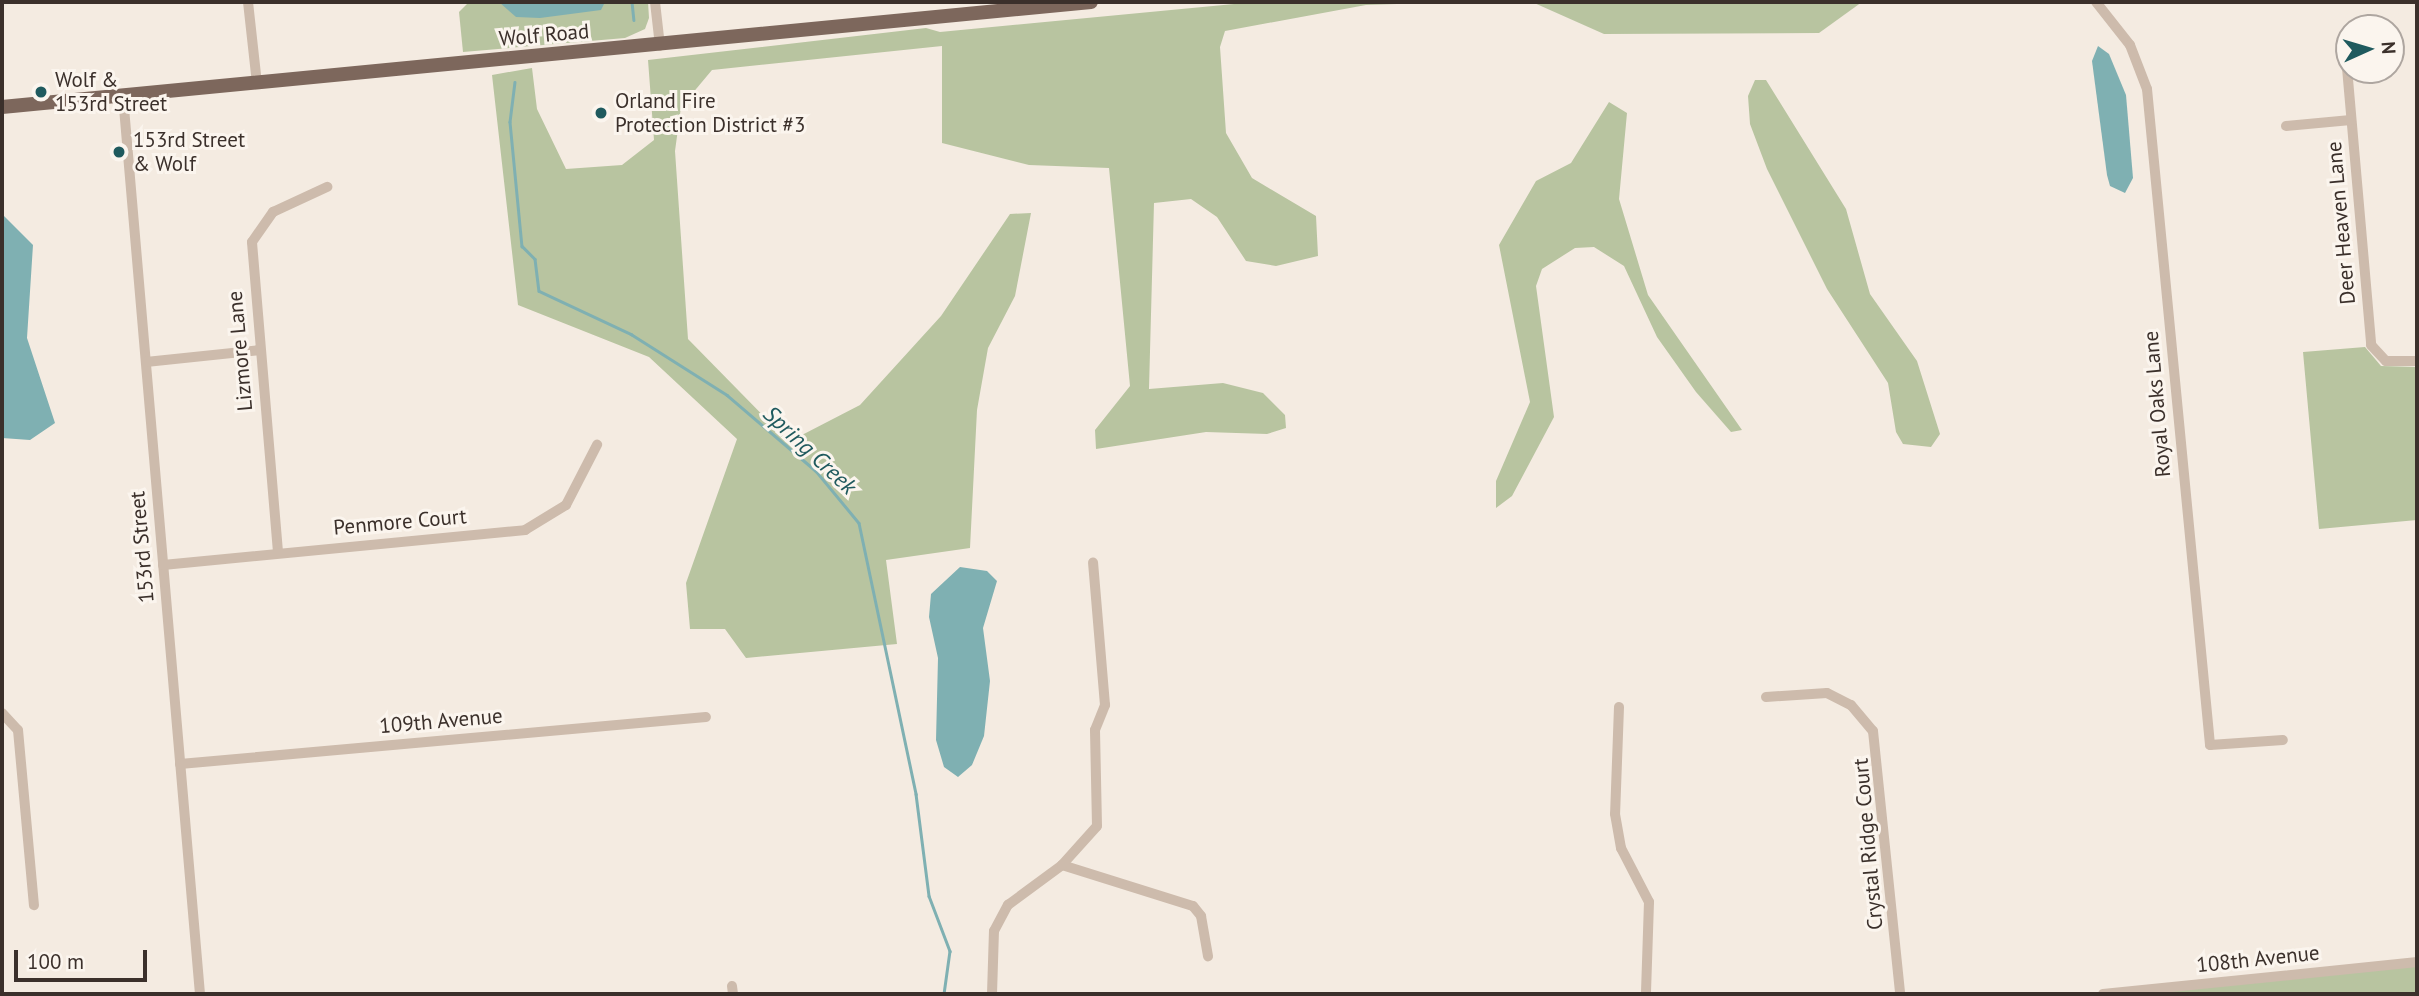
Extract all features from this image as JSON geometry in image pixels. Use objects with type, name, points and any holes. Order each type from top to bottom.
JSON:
[{"type":"main road","name":"Wolf Road","points":[[2,107],[660,46],[1091,2]]},
{"type":"street","points":[[248,2],[257,83]]},
{"type":"street","points":[[655,2],[660,46]]},
{"type":"street","name":"Royal Oaks Lane","points":[[2096,2],[2130,45],[2147,89],[2210,745],[2283,740]]},
{"type":"street","name":"Deer Heaven Lane","points":[[2348,84],[2371,345],[2386,361],[2417,361]]},
{"type":"street","name":"153rd Street","points":[[123,96],[200,994]]},
{"type":"street","points":[[2286,126],[2351,120]]},
{"type":"street","name":"Lizmore Lane","points":[[278,552],[252,243],[273,212],[327,187]]},
{"type":"street","points":[[146,362],[260,350]]},
{"type":"street","name":"Penmore Court","points":[[163,565],[525,530],[566,505],[597,445]]},
{"type":"street","points":[[992,994],[994,930],[1008,905],[1062,866],[1097,826],[1095,730],[1105,705],[1093,563]]},
{"type":"street","name":"Crystal Ridge Court","points":[[1766,697],[1827,693],[1851,705],[1873,731],[1900,994]]},
{"type":"street","points":[[1619,707],[1615,814],[1621,848],[1648,902],[1646,994]]},
{"type":"street","points":[[2,713],[18,730],[34,905]]},
{"type":"street","name":"109th Avenue","points":[[180,764],[706,717]]},
{"type":"street","points":[[1062,866],[1193,906],[1202,916],[1208,956]]},
{"type":"street","name":"108th Avenue","points":[[2103,994],[2417,962]]},
{"type":"green space","points":[[469,2],[648,2],[649,18],[645,29],[625,38],[463,52],[459,12]]},
{"type":"green space","points":[[1255,2],[1459,2],[1366,5],[1225,31],[1220,47],[1226,133],[1252,178],[1316,216],[1318,256],[1276,266],[1246,261],[1217,217],[1191,199],[1154,203],[1149,389],[1223,383],[1263,393],[1285,415],[1286,428],[1267,434],[1206,432],[1096,449],[1095,430],[1130,386],[1109,168],[1029,165],[942,143],[942,46],[712,70],[681,107],[675,151],[688,339],[784,437],[800,436],[860,405],[941,316],[1010,214],[1031,213],[1015,296],[988,348],[977,410],[970,548],[886,560],[897,644],[746,658],[725,629],[690,629],[686,583],[737,439],[649,357],[518,305],[492,75],[532,68],[537,109],[566,169],[622,165],[654,140],[648,60],[926,28],[940,32]]},
{"type":"green space","points":[[1532,2],[1862,2],[1819,33],[1604,34]]},
{"type":"green space","points":[[1755,80],[1766,80],[1846,209],[1870,294],[1917,361],[1940,434],[1931,447],[1903,444],[1896,432],[1888,383],[1827,289],[1767,169],[1750,124],[1748,96]]},
{"type":"green space","points":[[1609,102],[1627,113],[1619,199],[1648,295],[1742,430],[1731,432],[1696,392],[1657,337],[1624,266],[1594,247],[1575,248],[1542,269],[1536,286],[1554,417],[1512,496],[1496,508],[1496,481],[1530,402],[1499,245],[1536,181],[1571,163]]},
{"type":"green space","points":[[2365,347],[2381,366],[2417,367],[2417,520],[2319,529],[2303,352]]},
{"type":"green space","points":[[2417,962],[2417,994],[2101,994]]},
{"type":"water","points":[[499,2],[605,2],[601,10],[540,18],[516,17]]},
{"type":"water","points":[[2098,46],[2109,54],[2126,95],[2133,178],[2125,193],[2110,186],[2107,175],[2092,61]]},
{"type":"water","points":[[2,214],[33,245],[27,338],[55,423],[30,440],[2,438]]},
{"type":"water","points":[[960,567],[987,571],[997,581],[983,628],[990,681],[984,736],[972,765],[958,777],[944,767],[936,740],[938,658],[929,617],[931,594]]},
{"type":"waterway","name":"Spring Creek","points":[[632,2],[634,20]]},
{"type":"waterway","name":"Spring Creek","points":[[515,82],[510,122],[522,246],[535,259],[539,291],[631,334],[727,395],[816,471],[859,523],[916,794],[929,896],[950,951],[944,994]]},
{"type":"place","name":"Wolf & 153rd Street","points":[[41,92]]},
{"type":"place","name":"Orland Fire Protection District #3","points":[[601,113]]},
{"type":"place","name":"153rd Street & Wolf","points":[[119,152]]}]
